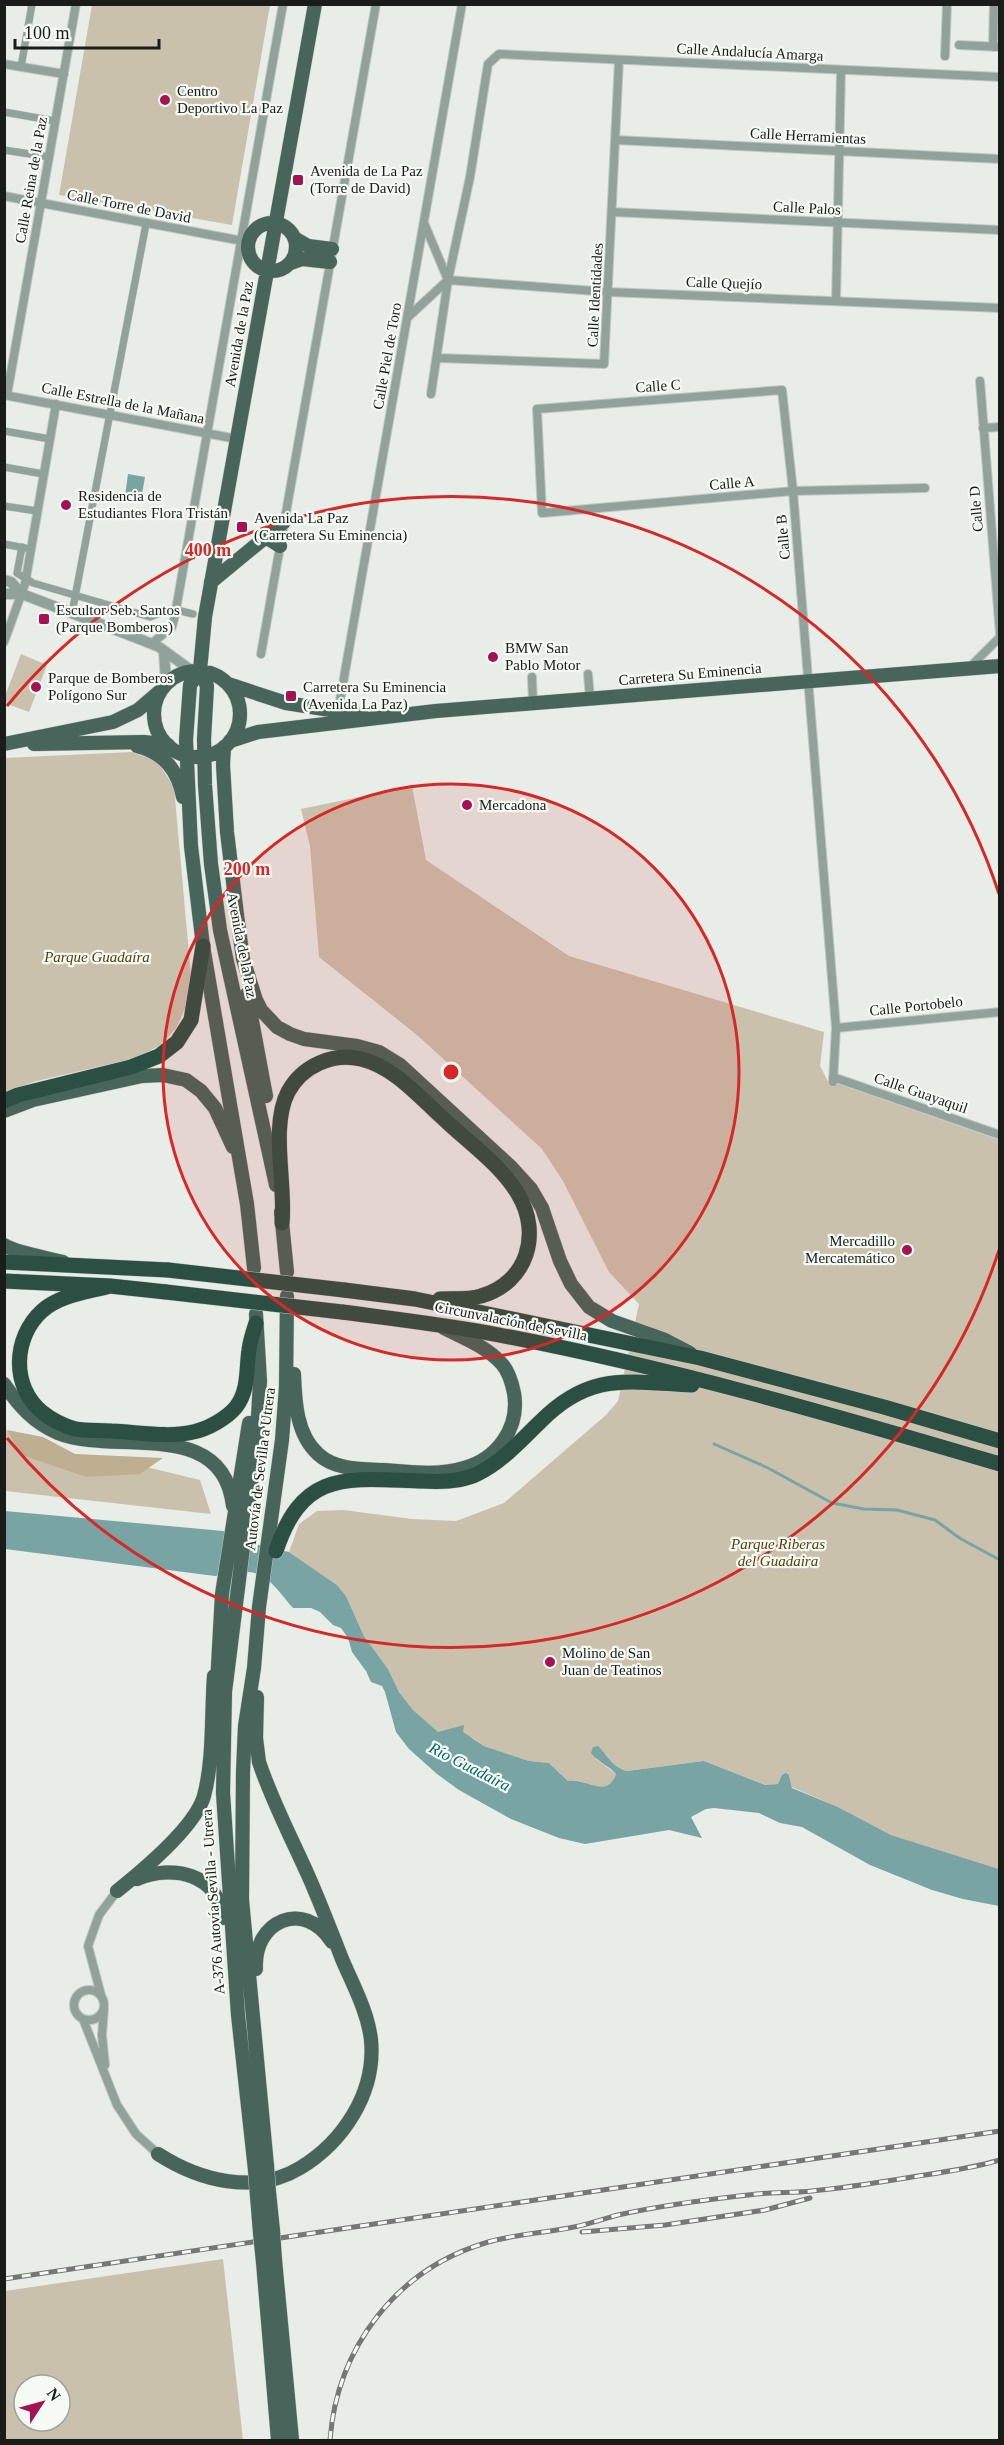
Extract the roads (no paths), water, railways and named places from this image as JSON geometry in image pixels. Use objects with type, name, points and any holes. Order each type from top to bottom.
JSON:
[{"type":"highway","points":[[4,1101],[18,1095],[131,1068],[159,1056],[177,1042],[191,1020],[203,946]]},
{"type":"highway","points":[[282,1223],[280,1130],[282,1109],[288,1092],[306,1071],[328,1059],[344,1056],[376,1063],[396,1076],[499,1170],[517,1192],[527,1211],[530,1227],[530,1244],[517,1274],[491,1293],[478,1298],[416,1299]]},
{"type":"highway","name":"Circunvalación de Sevilla","points":[[4,1262],[168,1270],[416,1299],[700,1358],[884,1407],[999,1441]]},
{"type":"highway","name":"Circunvalación de Sevilla","points":[[4,1281],[110,1286],[342,1312],[437,1325],[560,1347],[819,1410],[999,1464]]},
{"type":"highway","points":[[110,1286],[59,1300],[42,1311],[28,1328],[20,1351],[20,1375],[27,1395],[41,1412],[74,1429],[171,1435],[194,1432],[217,1422],[234,1409],[245,1389],[256,1318]]},
{"type":"highway","points":[[276,1551],[276,1532],[303,1500],[316,1490],[333,1482],[353,1480],[443,1482],[475,1476],[497,1462],[544,1418],[572,1396],[591,1386],[611,1381],[642,1381],[725,1386]]},
{"type":"main road","name":"Avenida de la Paz","points":[[203,946],[190,846],[187,756],[190,685],[196,671],[315,4]]},
{"type":"main road","points":[[276,222],[285,226],[296,238],[308,246],[331,256],[302,259],[277,271],[267,271],[255,264],[245,241],[262,224],[276,222]]},
{"type":"main road","points":[[291,263],[297,247],[296,238]]},
{"type":"main road","points":[[211,582],[284,522]]},
{"type":"main road","points":[[266,537],[280,546]]},
{"type":"main road","name":"Carretera Su Eminencia","points":[[204,756],[227,744],[269,730],[436,711],[999,666]]},
{"type":"main road","points":[[4,745],[113,722],[138,710],[174,677],[196,671]]},
{"type":"main road","name":"Avenida de la Paz","points":[[196,671],[207,686],[205,797],[220,930],[276,1181],[282,1223]]},
{"type":"main road","name":"Carretera Su Eminencia","points":[[196,671],[220,677],[228,684],[286,703],[383,718]]},
{"type":"main road","points":[[228,684],[236,696],[240,712],[238,727],[227,744],[223,765],[227,832],[244,980],[274,1146],[276,1181]]},
{"type":"main road","points":[[163,687],[155,704],[154,719],[159,733],[168,745]]},
{"type":"main road","points":[[118,742],[152,750],[171,766],[181,790],[190,846]]},
{"type":"main road","points":[[4,745],[144,742],[168,745],[187,756],[204,756]]},
{"type":"main road","points":[[205,797],[222,865],[235,897]]},
{"type":"main road","points":[[203,946],[241,1162],[254,1268]]},
{"type":"main road","points":[[243,959],[256,1000],[261,1010],[277,1027],[304,1038],[357,1046],[379,1052],[400,1065],[511,1167],[531,1189],[542,1208],[560,1261],[572,1284],[590,1307],[612,1321],[663,1339],[700,1358]]},
{"type":"main road","points":[[4,1111],[33,1100],[142,1076],[163,1075],[186,1080],[201,1091],[215,1108],[241,1162]]},
{"type":"main road","points":[[282,1223],[286,1272]]},
{"type":"main road","points":[[4,1245],[12,1250],[71,1264]]},
{"type":"main road","name":"Autovía de Sevilla a Utrera","points":[[263,1608],[276,1532],[287,1296]]},
{"type":"main road","points":[[122,1887],[190,1822],[203,1797],[209,1762],[213,1682],[219,1632],[229,1594],[241,1515],[253,1380],[260,1361],[256,1318]]},
{"type":"main road","points":[[287,1332],[293,1342],[297,1412],[303,1433],[317,1454],[333,1464],[355,1469],[438,1473],[465,1468],[488,1458],[504,1442],[512,1425],[516,1404],[512,1381],[504,1366],[490,1353],[437,1325]]},
{"type":"main road","points":[[4,1384],[17,1403],[37,1423],[60,1434],[88,1440],[178,1446],[198,1452],[228,1481],[241,1515]]},
{"type":"main road","points":[[263,1608],[276,1551]]},
{"type":"main road","name":"A-376 Autovía Sevilla - Utrera","points":[[229,1594],[223,1793],[238,2016],[261,2168]]},
{"type":"main road","name":"A-376 Autovía Sevilla - Utrera","points":[[263,1608],[245,1726],[242,1900],[257,2048],[261,2168],[266,2232],[292,2440]]},
{"type":"main road","points":[[219,1632],[216,1748],[223,1793]]},
{"type":"main road","points":[[158,2154],[183,2168],[211,2178],[237,2183],[264,2182],[293,2172],[343,2133],[368,2080],[371,2041],[369,2028],[259,1762],[254,1668]]},
{"type":"main road","points":[[122,1887],[153,1872],[176,1872],[198,1878],[216,1894],[222,1911],[238,2016]]},
{"type":"main road","points":[[257,2048],[259,2023],[255,1960],[258,1944],[267,1931],[282,1921],[307,1920],[323,1930],[342,1959]]},
{"type":"main road","name":"A-376 Autovía Sevilla - Utrera","points":[[269,2261],[278,2440]]},
{"type":"street","points":[[21,67],[32,4]]},
{"type":"street","name":"Calle Reina de la Paz","points":[[6,395],[76,4]]},
{"type":"street","name":"Avenida de la Paz","points":[[151,644],[172,627],[245,241],[283,4]]},
{"type":"street","points":[[261,654],[376,4]]},
{"type":"street","name":"Calle Piel de Toro","points":[[338,712],[462,4]]},
{"type":"street","points":[[945,56],[947,4]]},
{"type":"street","points":[[959,45],[996,47],[994,4]]},
{"type":"street","name":"Calle Andalucía Amarga","points":[[448,279],[470,177],[488,64],[499,54],[999,77]]},
{"type":"street","name":"Calle Identidades","points":[[438,358],[604,364],[619,60]]},
{"type":"street","points":[[4,64],[64,74]]},
{"type":"street","points":[[836,301],[841,70]]},
{"type":"street","points":[[4,112],[56,121]]},
{"type":"street","name":"Calle Herramientas","points":[[616,140],[999,159]]},
{"type":"street","points":[[4,150],[49,157]]},
{"type":"street","name":"Calle Torre de David","points":[[4,196],[245,241]]},
{"type":"street","name":"Calle Palos","points":[[612,212],[999,230]]},
{"type":"street","points":[[424,222],[448,279],[431,394]]},
{"type":"street","points":[[72,613],[146,224]]},
{"type":"street","points":[[407,318],[448,279]]},
{"type":"street","name":"Calle Quejío","points":[[448,279],[608,292],[999,308]]},
{"type":"street","name":"Calle D","points":[[969,668],[999,635],[995,531],[980,381]]},
{"type":"street","name":"Calle C","points":[[542,513],[537,409],[782,390]]},
{"type":"street","name":"Calle B","points":[[782,390],[793,491],[836,1028],[833,1079]]},
{"type":"street","name":"Calle Estrella de la Mañana","points":[[6,395],[237,439]]},
{"type":"street","points":[[4,642],[22,594],[26,548],[37,511],[56,404]]},
{"type":"street","points":[[983,428],[999,427]]},
{"type":"street","points":[[4,431],[50,439]]},
{"type":"street","points":[[4,467],[43,474]]},
{"type":"street","name":"Calle A","points":[[542,513],[793,491],[925,488]]},
{"type":"street","points":[[4,506],[37,511]]},
{"type":"street","points":[[4,543],[26,548]]},
{"type":"street","points":[[25,578],[33,583],[150,617],[169,610]]},
{"type":"street","points":[[4,580],[11,582],[22,594]]},
{"type":"street","points":[[4,594],[22,594],[151,644],[196,671]]},
{"type":"street","points":[[181,611],[193,614]]},
{"type":"street","points":[[163,687],[164,651]]},
{"type":"street","points":[[588,674],[590,698]]},
{"type":"street","points":[[532,677],[533,703]]},
{"type":"street","name":"Calle Portobelo","points":[[836,1028],[999,1012]]},
{"type":"street","name":"Calle Guayaquil","points":[[833,1079],[999,1135]]},
{"type":"street","points":[[105,2072],[102,2036],[105,2007],[88,1946],[99,1916],[122,1887]]},
{"type":"street","points":[[101,1995],[93,1990],[84,1990],[77,1995],[74,2004],[76,2013],[83,2019],[117,2105],[125,2119],[136,2134],[158,2154]]},
{"type":"street","points":[[83,2019],[97,2019],[105,2007]]},
{"type":"water","points":[[128,474],[145,477],[141,500],[125,497]]},
{"type":"water","name":"Río Guadaíra","points":[[5,1511],[223,1531],[255,1544],[289,1552],[337,1585],[346,1596],[364,1636],[388,1669],[399,1692],[413,1710],[438,1732],[464,1725],[463,1732],[484,1746],[529,1761],[549,1763],[568,1781],[601,1787],[612,1782],[616,1774],[591,1753],[593,1747],[598,1746],[614,1764],[627,1771],[704,1761],[765,1785],[778,1784],[782,1775],[786,1773],[789,1775],[792,1788],[838,1807],[891,1835],[999,1869],[999,1906],[932,1890],[870,1865],[802,1827],[780,1823],[759,1813],[706,1809],[691,1817],[702,1838],[669,1830],[585,1844],[559,1838],[511,1819],[459,1790],[409,1749],[396,1732],[382,1686],[371,1682],[352,1652],[348,1638],[341,1628],[333,1625],[320,1612],[311,1608],[293,1608],[261,1575],[243,1572],[215,1576],[5,1549]]},
{"type":"waterway","points":[[714,1444],[768,1468],[832,1503],[864,1509],[897,1510],[935,1520],[961,1539],[1000,1560]]},
{"type":"railway","points":[[4,2279],[1000,2131]]},
{"type":"railway","points":[[330,2440],[335,2406],[345,2374],[359,2344],[377,2317],[399,2293],[424,2272],[453,2255],[496,2240],[574,2227],[652,2208],[757,2194],[805,2192],[859,2185],[977,2166],[1000,2160]]},
{"type":"railway","points":[[582,2232],[665,2225],[765,2210],[810,2198]]},
{"type":"place","name":"Centro Deportivo La Paz","points":[[165,100]]},
{"type":"place","name":"Avenida de La Paz (Torre de David)","points":[[298,180]]},
{"type":"place","name":"Residencia de Estudiantes Flora Tristán","points":[[66,505]]},
{"type":"place","name":"Avenida La Paz (Carretera Su Eminencia)","points":[[242,527]]},
{"type":"place","name":"Escultor Seb. Santos (Parque Bomberos)","points":[[44,619]]},
{"type":"place","name":"BMW San Pablo Motor","points":[[493,657]]},
{"type":"place","name":"Parque de Bomberos Polígono Sur","points":[[36,687]]},
{"type":"place","name":"Carretera Su Eminencia (Avenida La Paz)","points":[[291,696]]},
{"type":"place","name":"Mercadona","points":[[467,805]]},
{"type":"place","name":"Mercadillo Mercatemático","points":[[907,1250]]},
{"type":"place","name":"Molino de San Juan de Teatinos","points":[[550,1662]]},
{"type":"park label","name":"Parque Guadaíra","points":[[97,957]]},
{"type":"park label","name":"Parque Riberas del Guadaira","points":[[778,1552]]}]
